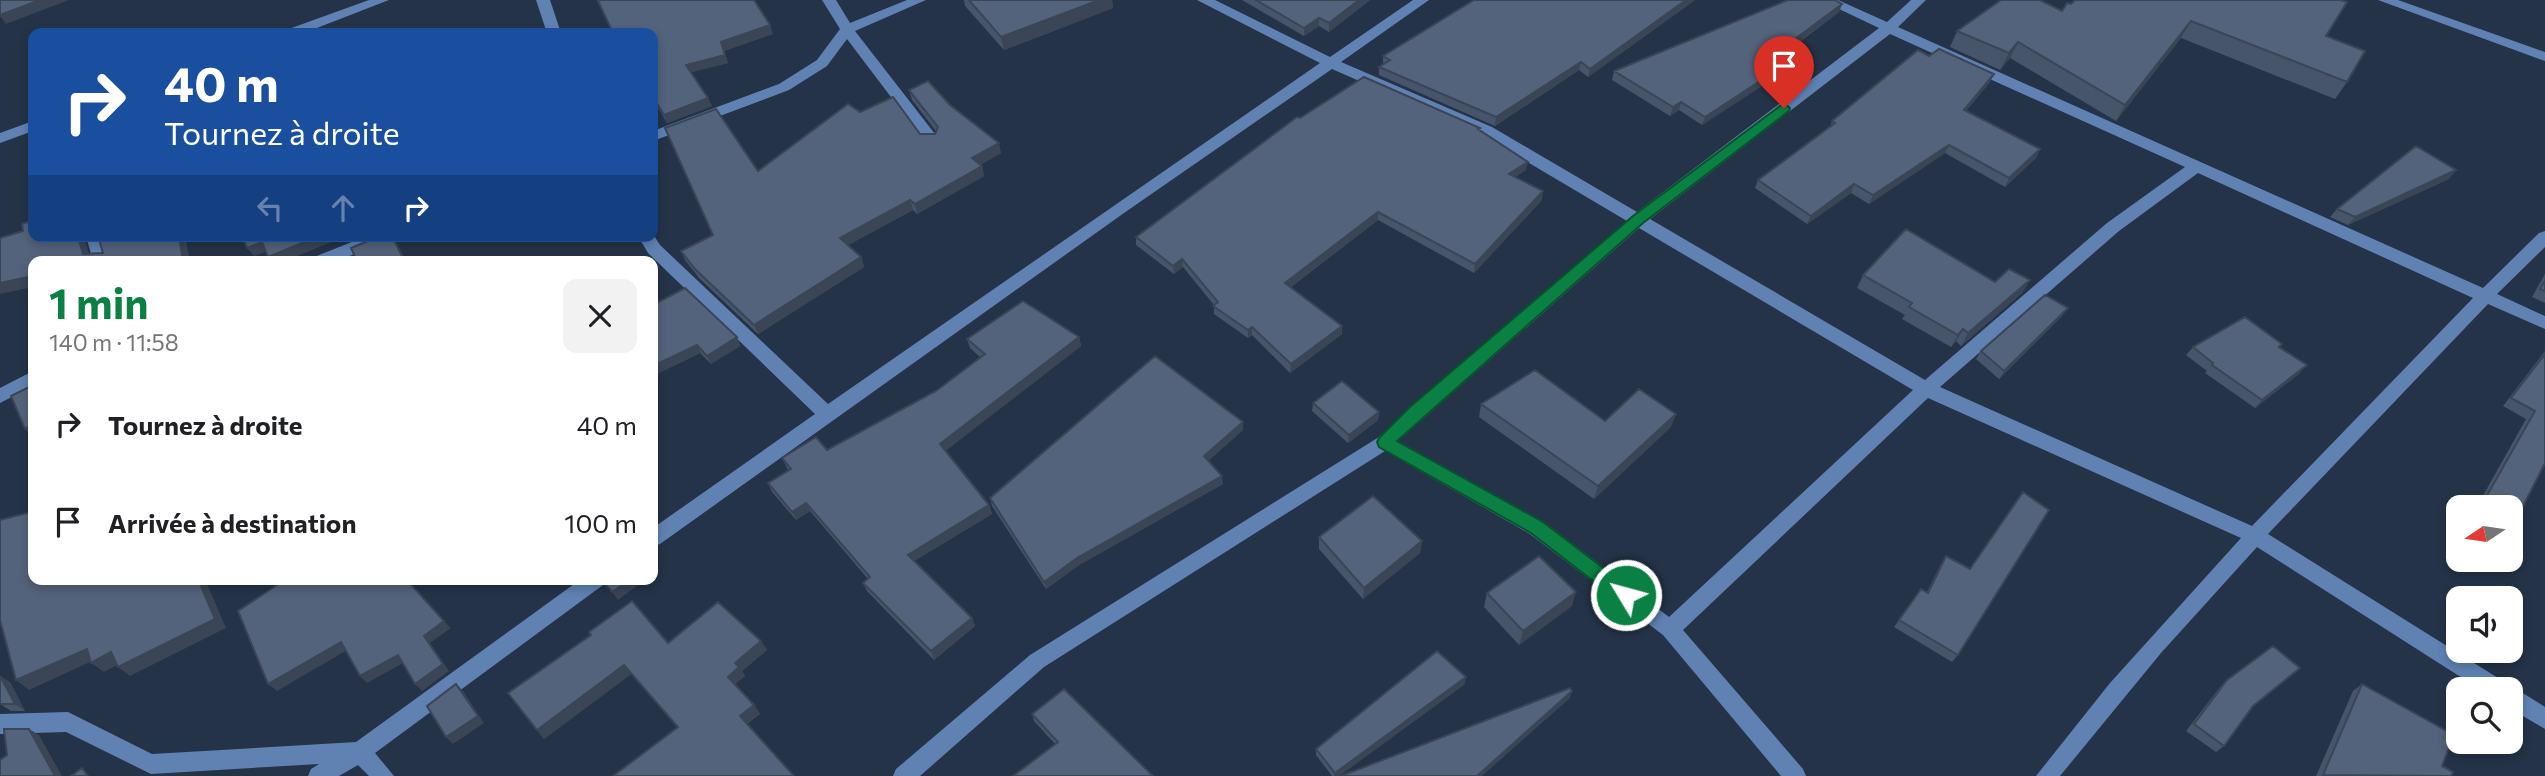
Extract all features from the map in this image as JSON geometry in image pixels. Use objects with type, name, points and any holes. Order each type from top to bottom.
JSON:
[{"type":"street","points":[[344,14],[356,5],[354,0]]},
{"type":"street","points":[[305,28],[382,0]]},
{"type":"street","points":[[543,0],[552,28]]},
{"type":"street","points":[[829,0],[847,29],[930,138]]},
{"type":"street","points":[[658,134],[784,87],[821,63],[847,29],[919,0]]},
{"type":"street","points":[[1204,0],[1329,62],[1487,131],[1926,389],[2254,535],[2478,677]]},
{"type":"street","points":[[658,534],[1329,62],[1422,0]]},
{"type":"street","points":[[1827,0],[2545,323]]},
{"type":"street","points":[[904,776],[1037,661],[1385,442],[1426,403],[1638,220],[1888,28],[1919,0]]},
{"type":"street","points":[[2385,0],[2545,57]]},
{"type":"street","points":[[0,138],[28,128]]},
{"type":"street","points":[[1670,629],[1926,389],[2113,227],[2198,166]]},
{"type":"street","points":[[2047,776],[2080,734],[2254,535],[2485,295],[2545,237]]},
{"type":"street","points":[[333,256],[369,242]]},
{"type":"street","points":[[650,242],[827,414]]},
{"type":"street","points":[[0,396],[28,381]]},
{"type":"street","points":[[1385,442],[1537,527],[1670,629],[1795,776]]},
{"type":"street","points":[[319,776],[360,752],[588,585]]},
{"type":"street","points":[[2523,705],[2545,719]]},
{"type":"street","points":[[0,724],[68,722],[151,764],[360,752],[383,776]]},
{"type":"building","points":[[0,0],[40,0],[0,15]]},
{"type":"building","points":[[754,0],[770,25],[721,42],[725,55],[686,65],[708,98],[664,115],[658,105],[658,28],[611,28],[598,1]]},
{"type":"building","points":[[969,0],[1099,0],[1001,37]]},
{"type":"building","points":[[1256,0],[1359,0],[1329,23],[1319,18],[1304,28]]},
{"type":"building","points":[[1474,0],[1686,0],[1590,69],[1581,62],[1496,117],[1379,67],[1390,60],[1383,56]]},
{"type":"building","points":[[1788,0],[1835,0],[1842,4],[1779,51],[1790,57],[1777,66],[1780,68],[1705,117],[1681,102],[1673,107],[1614,71]]},
{"type":"building","points":[[2001,0],[2040,0],[2062,11],[2067,3],[2071,4],[2075,0],[2340,0],[2347,2],[2326,36],[2365,51],[2347,82],[2191,21],[2125,105],[2018,42],[2009,53],[1957,31]]},
{"type":"building","points":[[1939,49],[1994,74],[1964,110],[2040,149],[2009,178],[1949,145],[1873,195],[1854,184],[1811,216],[1758,180],[1835,123],[1832,121],[1918,50],[1929,56]]},
{"type":"building","points":[[1364,77],[1480,128],[1478,129],[1528,162],[1509,174],[1543,191],[1475,264],[1378,212],[1285,283],[1342,326],[1291,364],[1252,327],[1248,330],[1213,306],[1218,302],[1182,259],[1173,266],[1136,237],[1297,117],[1300,118]]},
{"type":"building","points":[[928,81],[950,105],[999,143],[972,158],[982,166],[915,204],[910,200],[840,238],[861,257],[754,325],[695,269],[681,251],[713,235],[665,128],[716,109],[758,171],[848,104],[860,112],[893,97],[920,134],[935,134],[938,127],[909,90]]},
{"type":"building","points":[[2416,146],[2456,170],[2355,217],[2337,209]]},
{"type":"building","points":[[28,222],[28,242],[80,242],[83,254],[103,253],[100,242],[180,242],[182,256],[28,256],[28,277],[0,283],[0,238],[23,231],[22,224]]},
{"type":"building","points":[[1906,229],[1995,282],[2009,269],[2030,280],[1968,333],[1963,329],[1958,335],[1909,307],[1912,303],[1863,275]]},
{"type":"building","points":[[244,242],[262,242],[247,248]]},
{"type":"building","points":[[262,242],[304,242],[270,256],[268,256]]},
{"type":"building","points":[[366,242],[395,242],[402,256],[355,256],[351,248]]},
{"type":"building","points":[[685,288],[737,337],[707,356],[697,345],[658,364],[658,302]]},
{"type":"building","points":[[2045,295],[2068,308],[2004,371],[1981,351]]},
{"type":"building","points":[[1023,301],[1079,337],[940,444],[989,505],[908,555],[972,618],[931,651],[863,583],[870,577],[806,503],[792,512],[768,483],[791,469],[782,458],[816,437],[827,450],[936,391],[985,354],[967,339]]},
{"type":"building","points":[[2245,317],[2282,344],[2279,347],[2307,365],[2262,400],[2212,365],[2213,363],[2193,347]]},
{"type":"building","points":[[2545,354],[2545,463],[2524,504],[2524,495],[2487,495],[2535,411],[2511,398]]},
{"type":"building","points":[[1155,356],[1243,422],[1204,456],[1222,476],[1077,558],[1044,582],[990,498]]},
{"type":"building","points":[[1535,370],[1605,421],[1639,389],[1676,414],[1598,486],[1481,404]]},
{"type":"building","points":[[1342,381],[1379,412],[1349,435],[1313,403]]},
{"type":"building","points":[[28,388],[28,428],[25,429],[11,396]]},
{"type":"building","points":[[2023,492],[2049,510],[1958,655],[1899,620],[1921,589],[1928,593],[1946,556],[1970,569]]},
{"type":"building","points":[[1373,496],[1422,541],[1364,588],[1319,537]]},
{"type":"building","points":[[28,513],[28,585],[201,585],[215,619],[118,667],[111,652],[91,663],[87,649],[16,680],[0,620],[0,520]]},
{"type":"building","points":[[1539,556],[1576,592],[1523,631],[1487,593]]},
{"type":"building","points":[[277,585],[411,585],[444,621],[424,636],[443,664],[415,684],[398,655],[360,676],[341,642],[268,684],[238,611]]},
{"type":"building","points":[[606,585],[622,585],[612,592]]},
{"type":"building","points":[[632,601],[668,643],[718,602],[761,641],[735,663],[739,667],[728,677],[754,705],[740,716],[794,776],[613,776],[678,727],[624,665],[537,730],[508,693],[591,635],[589,632]]},
{"type":"building","points":[[2273,646],[2300,668],[2253,706],[2224,746],[2194,724],[2227,680]]},
{"type":"building","points":[[1437,651],[1466,677],[1335,773],[1316,749]]},
{"type":"building","points":[[0,676],[15,704],[0,704]]},
{"type":"building","points":[[456,684],[478,716],[446,737],[427,706]]},
{"type":"building","points":[[2362,684],[2446,731],[2447,754],[2442,766],[2453,772],[2451,776],[2323,775]]},
{"type":"building","points":[[1570,688],[1572,691],[1477,776],[1341,776]]},
{"type":"building","points":[[1064,689],[1153,776],[1013,776],[1058,742],[1032,714]]},
{"type":"building","points":[[4,729],[29,729],[55,776],[0,776],[0,760],[7,755]]},
{"type":"building","points":[[82,768],[88,776],[71,776]]},
{"type":"route","points":[[1626,595],[1537,527],[1385,442],[1416,412],[1638,220],[1784,108]]}]
